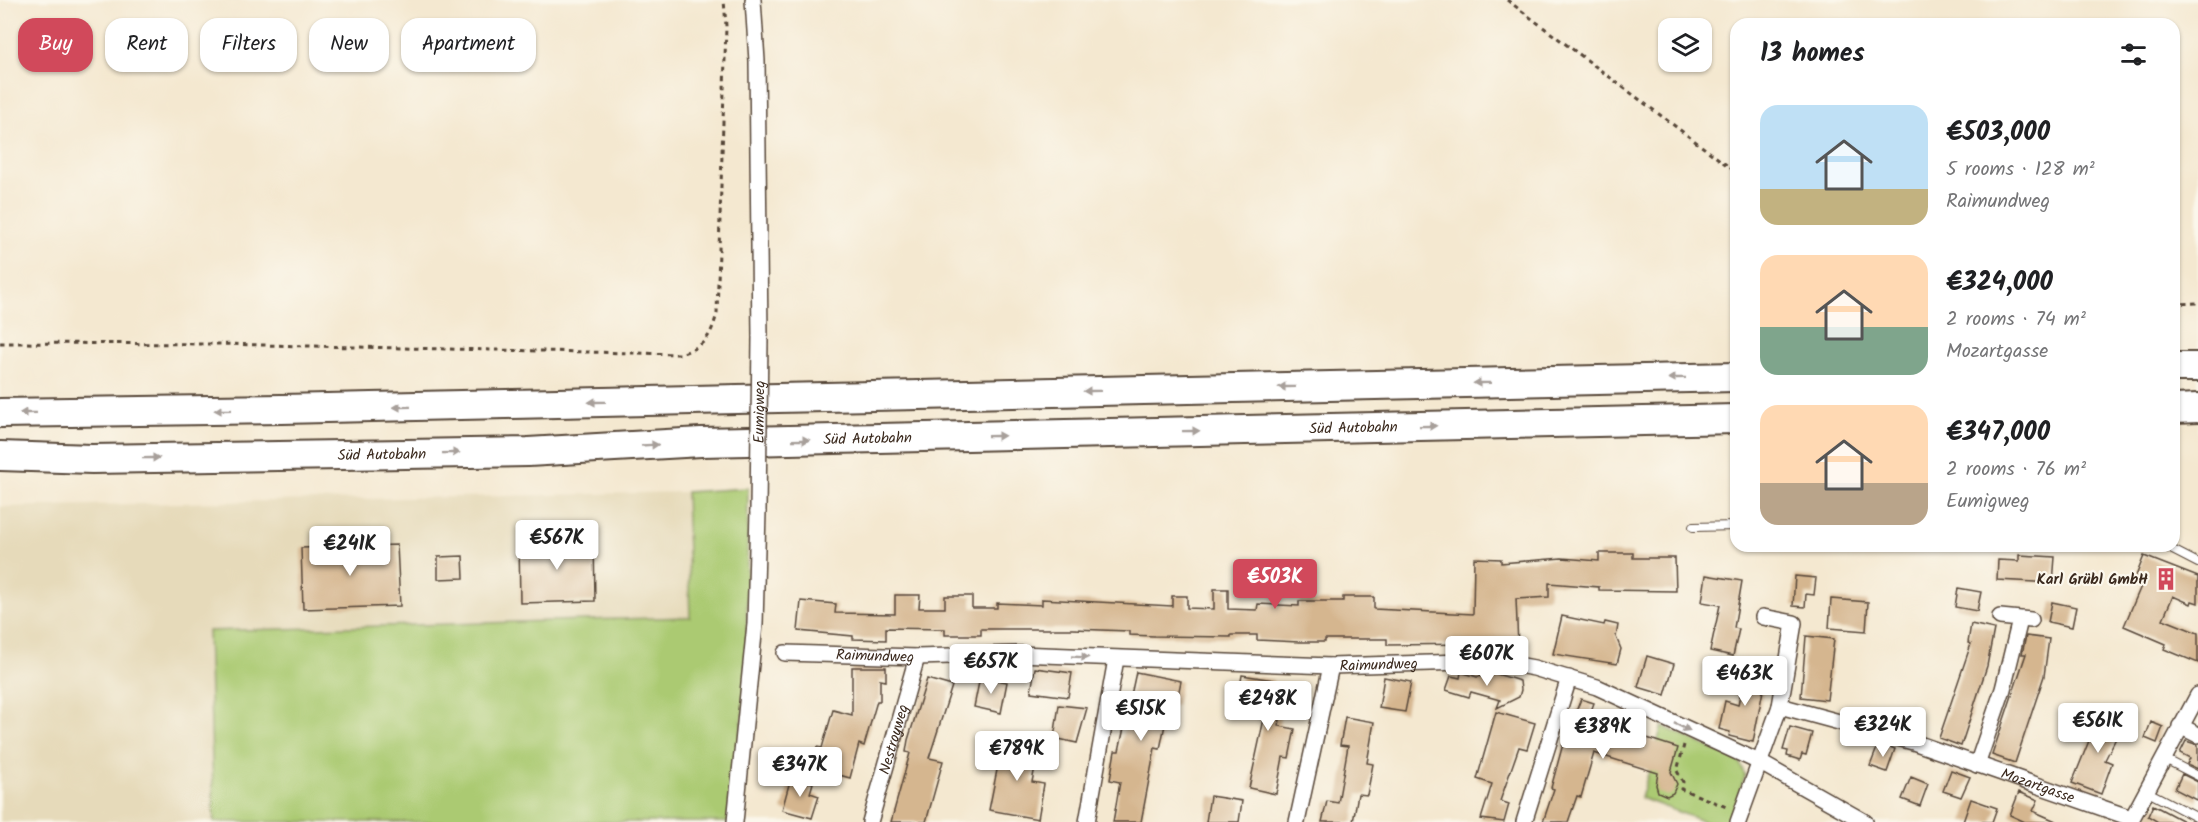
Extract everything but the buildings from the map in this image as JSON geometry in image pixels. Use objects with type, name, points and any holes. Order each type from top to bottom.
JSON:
[{"type":"highway","points":[[2180,368],[2198,367]]},
{"type":"highway","points":[[0,413],[282,409],[1730,377]]},
{"type":"highway","points":[[2180,409],[2198,408]]},
{"type":"highway","name":"Süd Autobahn","points":[[0,456],[92,459],[528,452],[701,442],[1730,419]]},
{"type":"highway","points":[[0,474],[92,459]]},
{"type":"street","name":"Eumigweg","points":[[735,822],[755,624],[758,511],[760,337],[757,61],[753,0]]},
{"type":"street","points":[[1977,765],[2025,620],[2000,617]]},
{"type":"street","points":[[1740,818],[1780,706],[1794,624],[1762,618]]},
{"type":"street","name":"Raimundweg","points":[[785,653],[917,657],[1018,654],[1116,659],[1210,659],[1331,666],[1496,662],[1569,678],[1597,687],[1759,762],[1865,822]]},
{"type":"street","name":"Nestroyweg","points":[[870,822],[917,657]]},
{"type":"street","points":[[1087,822],[1116,659]]},
{"type":"street","points":[[1296,822],[1331,666]]},
{"type":"street","points":[[1524,822],[1569,678]]},
{"type":"street","points":[[2130,820],[2198,695]]},
{"type":"street","name":"Mozartgasse","points":[[1780,706],[1913,742],[2130,820]]},
{"type":"street","points":[[2180,726],[2198,735]]},
{"type":"lane","points":[[1693,527],[1730,526]]},
{"type":"lane","points":[[2176,552],[2198,563]]},
{"type":"lane","points":[[2163,758],[2198,776]]},
{"type":"lane","points":[[2145,791],[2198,818]]},
{"type":"path","points":[[0,343],[217,344],[680,354],[698,348],[711,333],[717,314],[726,26],[724,0]]},
{"type":"path","points":[[1507,0],[1730,167]]},
{"type":"path","points":[[2180,304],[2198,303]]},
{"type":"path","points":[[1688,730],[1677,771],[1683,782],[1681,789],[1740,818]]},
{"type":"shaded area","points":[[686,492],[690,617],[208,631],[214,822],[0,822],[0,507]]},
{"type":"green space","points":[[748,488],[746,695],[728,822],[214,822],[208,631],[690,617],[686,492]]},
{"type":"green space","points":[[1662,726],[1739,761],[1745,776],[1729,822],[1705,822],[1641,798]]},
{"type":"place","name":"Karl Grübl GmbH","points":[[2166,579]]}]
